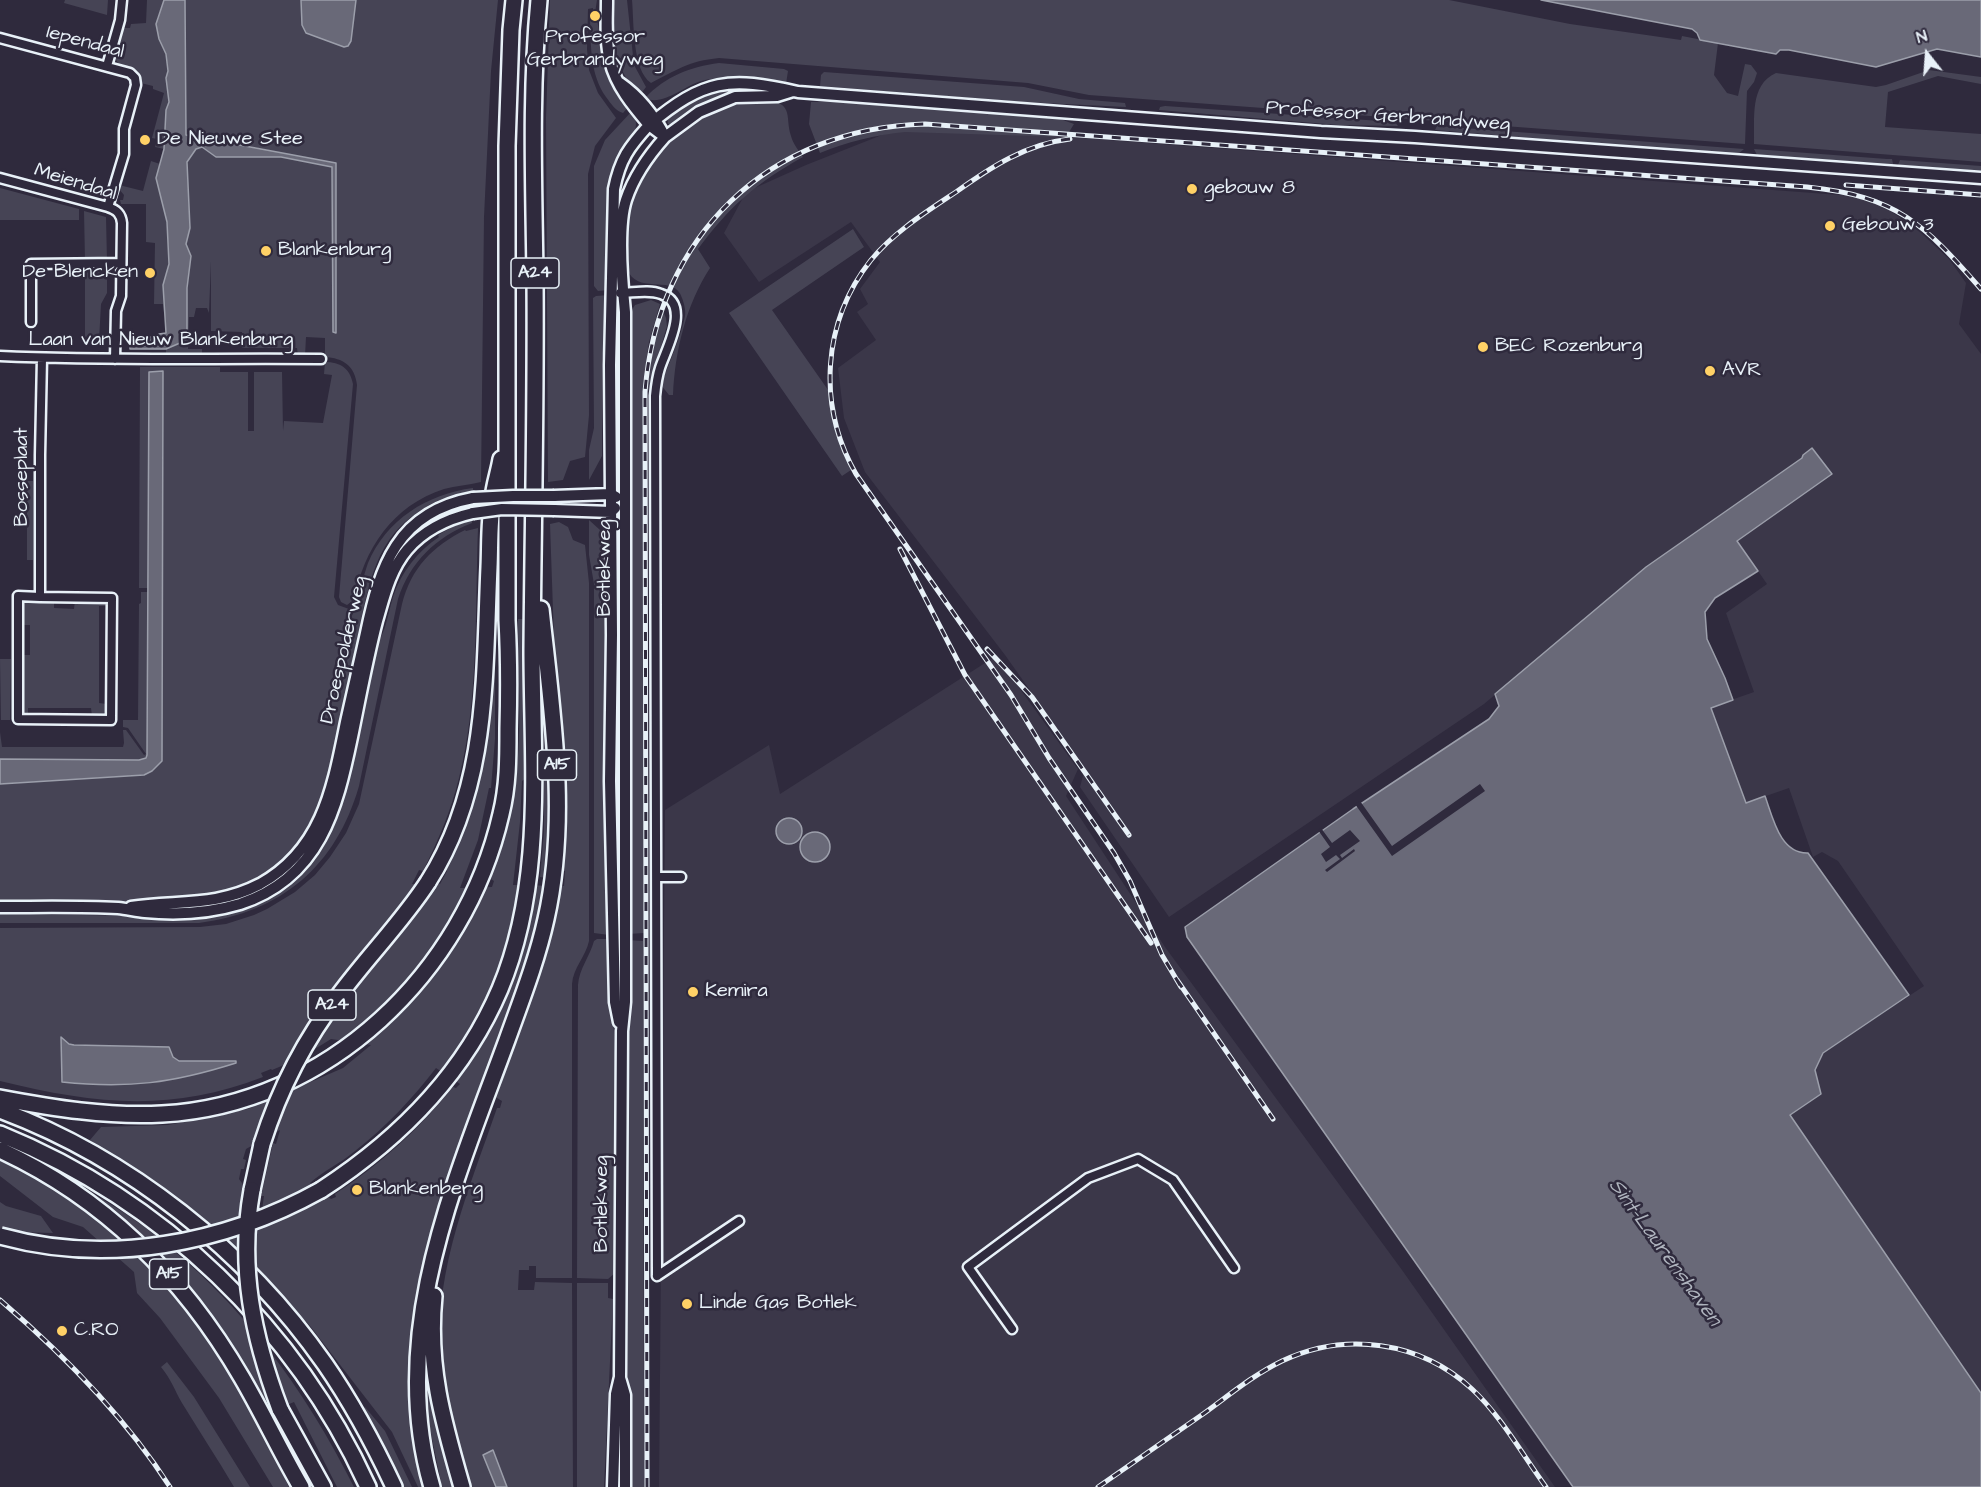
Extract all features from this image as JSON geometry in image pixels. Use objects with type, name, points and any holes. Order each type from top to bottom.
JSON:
[{"type":"highway","name":"A24","points":[[0,1098],[106,1113],[162,1114],[192,1111],[246,1098],[288,1082],[312,1070],[350,1045],[396,1007],[421,978],[459,925],[478,885],[488,862],[502,813],[508,762],[510,675],[507,620],[507,157],[510,40],[514,0]]},
{"type":"highway","name":"A24","points":[[0,1236],[45,1245],[85,1249],[123,1249],[161,1245],[196,1239],[251,1223],[299,1203],[366,1160],[411,1120],[447,1077],[486,1018],[500,988],[520,926],[528,882],[533,801],[535,282],[533,153],[539,0]]},
{"type":"highway","name":"A24","points":[[323,1487],[280,1409],[266,1371],[250,1309],[246,1249],[252,1191],[262,1144],[273,1110],[290,1074],[326,1013],[409,910],[428,882],[442,860],[460,821],[479,742],[484,695],[492,499],[508,428]]},
{"type":"highway","name":"A15","points":[[432,1487],[420,1422],[417,1353],[426,1288],[449,1205],[515,1019],[543,931],[552,884],[558,825],[558,786],[534,546]]},
{"type":"highway","points":[[0,1110],[62,1136],[146,1186],[213,1241],[244,1270],[282,1309],[324,1363],[372,1440],[394,1487]]},
{"type":"highway","name":"A15","points":[[0,1134],[78,1172],[130,1204],[198,1255],[264,1323],[310,1382],[355,1457],[368,1487]]},
{"type":"highway","name":"A15","points":[[0,1150],[39,1169],[106,1215],[177,1283],[199,1311],[242,1377],[301,1487]]},
{"type":"highway","name":"A15","points":[[449,1205],[435,1280],[431,1333],[438,1400],[462,1487]]},
{"type":"main road","points":[[607,0],[608,49],[614,74],[626,98],[653,122],[665,137]]},
{"type":"main road","name":"Professor Gerbrandyweg","points":[[653,122],[675,104],[704,88],[733,82],[778,86],[794,91],[1322,132],[1981,178]]},
{"type":"main road","name":"Professor Gerbrandyweg","points":[[665,137],[699,112],[735,97],[777,96],[794,91]]},
{"type":"main road","name":"Botlekweg","points":[[613,1487],[616,1394],[620,1377],[622,1031],[625,1002],[624,501],[614,189],[621,160],[635,140],[653,122]]},
{"type":"main road","name":"Botlekweg","points":[[622,1031],[615,1002],[612,937],[610,364],[625,203],[645,161],[665,137]]},
{"type":"main road","points":[[611,494],[624,501],[611,512]]},
{"type":"main road","name":"Droespolderweg","points":[[119,908],[149,904],[205,902],[225,898],[260,884],[283,868],[297,854],[320,821],[333,784],[372,604],[386,561],[398,542],[420,519],[435,510],[473,498],[611,494]]},
{"type":"main road","name":"Droespolderweg","points":[[0,907],[119,908],[179,913],[221,909],[248,901],[273,888],[309,857],[322,836],[335,806],[385,591],[405,552],[429,530],[459,516],[473,513],[502,509],[611,512]]},
{"type":"main road","name":"Botlekweg","points":[[620,1377],[625,1395],[625,1487]]},
{"type":"street","points":[[107,66],[120,20],[122,0]]},
{"type":"street","name":"Iependaal","points":[[0,38],[130,72],[135,78],[136,85],[124,129],[124,154],[108,207]]},
{"type":"street","name":"Meiendaal","points":[[0,178],[116,209],[122,220],[121,296],[117,306],[115,359]]},
{"type":"street","points":[[31,322],[32,264],[121,263]]},
{"type":"street","points":[[618,293],[663,294],[671,299],[676,312],[674,330],[659,372],[655,396],[657,1276],[739,1221]]},
{"type":"street","name":"Laan van Nieuw Blankenburg","points":[[0,356],[115,359],[321,359]]},
{"type":"street","name":"Bosseplaat","points":[[40,597],[42,358]]},
{"type":"street","points":[[18,596],[40,597],[112,598],[111,720],[18,719],[18,596]]},
{"type":"street","points":[[657,877],[681,877]]},
{"type":"street","points":[[1012,1329],[968,1266],[1088,1178],[1138,1159],[1173,1180],[1234,1268]]},
{"type":"shaded area","points":[[65,0],[108,0],[107,15],[64,3]]},
{"type":"shaded area","points":[[147,0],[164,0],[157,19],[159,39],[166,54],[168,71],[166,78],[169,102],[166,110],[164,149],[155,147],[157,139],[152,138],[164,93],[153,89],[153,86],[141,83],[136,72],[119,65],[115,58],[122,28],[130,28],[131,24],[146,23]]},
{"type":"shaded area","points":[[185,0],[498,0],[491,71],[484,217],[481,482],[444,489],[409,506],[395,518],[373,547],[354,600],[347,605],[341,602],[339,597],[357,385],[351,368],[343,361],[325,357],[325,338],[306,337],[305,356],[298,356],[297,348],[242,348],[242,332],[211,331],[211,261],[209,313],[207,308],[196,308],[194,317],[189,317],[188,349],[202,349],[202,356],[180,356],[180,353],[166,353],[166,349],[187,340],[187,288],[191,256],[186,244],[190,228],[187,162],[196,149],[202,147],[216,157],[281,157],[332,166],[333,332],[336,164],[186,135]]},
{"type":"shaded area","points":[[550,0],[597,0],[595,13],[593,13],[593,8],[588,9],[589,70],[598,93],[616,118],[595,146],[588,174],[589,415],[585,457],[570,461],[563,480],[548,482],[546,118]]},
{"type":"shaded area","points":[[613,0],[627,0],[634,65],[646,87],[640,95],[622,71],[616,53],[613,34]]},
{"type":"shaded area","points":[[632,0],[1449,0],[1570,24],[1681,40],[1682,36],[1718,43],[1714,75],[1727,93],[1738,96],[1745,64],[1751,65],[1757,73],[1747,91],[1745,144],[1089,95],[1028,83],[719,58],[691,64],[651,83],[640,68],[637,57]]},
{"type":"shaded area","points":[[590,20],[597,20],[609,76],[620,96],[629,106],[623,113],[610,102],[597,79],[592,60]]},
{"type":"shaded area","points":[[719,63],[784,69],[788,71],[786,84],[744,79],[711,79],[701,81],[666,98],[652,100],[645,98],[670,78],[698,67]]},
{"type":"shaded area","points":[[1929,70],[1981,77],[1981,84],[1938,76],[1888,92],[1885,127],[1981,134],[1981,162],[1754,144],[1757,94],[1767,78],[1776,73],[1876,87]]},
{"type":"shaded area","points":[[824,72],[1024,87],[1079,99],[1125,103],[1126,107],[1023,102],[820,86],[821,75]]},
{"type":"shaded area","points":[[730,87],[776,89],[708,105],[673,125],[668,124],[667,116],[687,102]]},
{"type":"shaded area","points":[[769,99],[782,105],[785,109],[792,139],[803,157],[771,176],[745,197],[721,220],[698,249],[710,268],[688,313],[679,345],[673,395],[669,395],[661,385],[681,333],[685,307],[678,291],[672,287],[641,282],[629,273],[626,264],[626,247],[629,211],[635,190],[656,152],[671,136],[689,123],[728,104]]},
{"type":"shaded area","points":[[869,101],[919,108],[1052,116],[1074,124],[1066,137],[905,132],[861,140],[820,153],[809,124],[811,102]]},
{"type":"shaded area","points":[[1160,107],[1395,122],[1398,126],[1338,125],[1159,110]]},
{"type":"shaded area","points":[[632,111],[636,128],[622,153],[609,290],[598,291],[594,286],[594,166],[605,140]]},
{"type":"shaded area","points":[[1437,126],[1744,149],[1737,155],[1435,130]]},
{"type":"shaded area","points":[[892,131],[1028,134],[1853,196],[1884,207],[1901,218],[1949,259],[1966,283],[1959,324],[1981,354],[1981,1393],[1790,1115],[1821,1094],[1815,1070],[1823,1053],[1924,986],[1838,861],[1822,852],[1813,857],[1789,788],[1746,803],[1711,707],[1754,692],[1726,613],[1767,584],[1737,541],[1831,474],[1812,449],[1646,567],[1484,704],[1169,917],[1080,787],[1085,768],[1005,655],[865,472],[844,418],[838,368],[876,340],[857,312],[868,304],[860,289],[880,262],[851,222],[759,282],[724,233],[746,192]]},
{"type":"shaded area","points":[[1754,149],[1892,159],[1893,164],[1757,155]]},
{"type":"shaded area","points":[[1900,160],[1981,166],[1981,171],[1898,165]]},
{"type":"shaded area","points":[[151,161],[160,164],[156,178],[167,222],[169,264],[163,285],[166,313],[164,313],[163,304],[154,304],[155,243],[146,242],[146,204],[121,204],[120,200],[123,200],[124,195],[118,188],[119,185],[143,191]]},
{"type":"shaded area","points":[[0,188],[79,209],[79,220],[0,220]]},
{"type":"shaded area","points":[[84,211],[106,217],[107,261],[85,261]]},
{"type":"shaded area","points":[[853,229],[864,247],[772,310],[833,397],[841,434],[854,468],[842,476],[729,313]]},
{"type":"shaded area","points":[[85,269],[107,269],[107,293],[101,304],[99,341],[85,341]]},
{"type":"shaded area","points":[[609,295],[609,312],[602,360],[602,456],[589,480],[589,450],[594,428],[593,298]]},
{"type":"shaded area","points":[[651,300],[660,304],[649,342],[643,382],[644,933],[628,934],[630,313],[635,305]]},
{"type":"shaded area","points":[[663,311],[667,326],[647,395],[653,349]]},
{"type":"shaded area","points":[[325,362],[335,363],[347,370],[353,384],[334,597],[338,605],[349,609],[357,604],[368,563],[376,548],[397,522],[424,503],[440,496],[473,488],[473,494],[441,503],[439,500],[419,511],[392,536],[375,567],[333,756],[316,808],[305,831],[290,852],[272,869],[248,883],[218,893],[194,897],[154,898],[154,901],[0,902],[0,784],[144,775],[162,761],[163,371],[149,588],[139,588],[140,367],[220,367],[220,372],[248,372],[248,431],[254,431],[254,372],[282,372],[283,431],[284,421],[323,423],[332,375],[324,374]]},
{"type":"shaded area","points":[[27,481],[33,481],[33,560],[27,560]]},
{"type":"shaded area","points":[[472,520],[472,523],[447,536],[426,552],[417,562],[403,586],[398,599],[359,786],[336,840],[320,862],[302,880],[280,896],[256,908],[229,917],[199,923],[0,923],[0,914],[154,916],[154,919],[222,915],[272,898],[302,874],[324,844],[340,809],[351,771],[376,650],[401,579],[417,556],[439,537],[438,535]]},
{"type":"shaded area","points":[[589,520],[600,530],[607,550],[609,935],[594,933],[594,584],[589,555]]},
{"type":"shaded area","points":[[559,522],[568,527],[573,540],[585,545],[589,583],[589,941],[572,984],[572,1278],[536,1278],[536,1266],[529,1266],[529,1270],[519,1270],[518,1290],[534,1290],[535,1282],[572,1283],[573,1487],[507,1487],[504,1479],[483,1455],[496,1487],[471,1487],[448,1404],[440,1353],[443,1290],[456,1228],[497,1108],[500,1108],[502,1101],[482,1089],[418,1309],[429,1487],[418,1487],[392,1432],[310,1326],[270,1284],[209,1230],[90,1140],[101,1127],[168,1125],[248,1109],[343,1068],[371,1045],[331,1039],[295,1060],[261,1073],[263,1077],[196,1096],[164,1100],[100,1099],[34,1089],[0,1081],[0,928],[200,927],[226,924],[267,909],[295,892],[315,875],[330,857],[346,833],[359,804],[402,604],[411,580],[417,569],[443,543],[465,530],[478,528],[475,654],[465,748],[456,790],[444,826],[423,871],[419,870],[412,884],[440,884],[447,871],[445,866],[468,815],[481,766],[491,663],[495,664],[495,739],[491,788],[489,788],[478,840],[460,888],[492,887],[494,881],[491,879],[508,826],[517,772],[518,619],[524,619],[526,778],[522,781],[513,885],[564,886],[565,871],[562,871],[566,826],[566,776],[555,668],[550,524]],"holes":[[[436,1068],[460,1084],[456,1088],[453,1087],[398,1145],[368,1171],[335,1194],[336,1197],[331,1199],[310,1183],[350,1155],[388,1122]],[[280,1130],[276,1144],[273,1143],[261,1196],[264,1196],[262,1210],[239,1179],[246,1160],[243,1159],[246,1149]]]},
{"type":"shaded area","points":[[141,592],[149,592],[149,749],[146,758],[139,760],[0,759],[0,732],[2,747],[123,747],[123,730],[126,730],[144,755],[146,754],[128,728],[123,727],[123,720],[138,720]]},
{"type":"shaded area","points":[[29,600],[54,600],[54,608],[74,609],[75,600],[103,602],[107,606],[99,606],[99,703],[107,704],[104,714],[92,716],[91,708],[28,708],[28,715],[23,713],[22,655],[30,655],[30,625],[22,625],[22,610],[24,604]]},
{"type":"shaded area","points":[[996,656],[1078,769],[1066,796],[1165,947],[1402,1270],[1555,1487],[659,1487],[665,810],[769,745],[780,794]]},
{"type":"shaded area","points":[[0,659],[11,659],[10,720],[1,720],[1,724]]},
{"type":"shaded area","points":[[543,675],[554,792],[546,878],[540,877],[544,831]]},
{"type":"shaded area","points":[[597,939],[609,939],[615,1053],[616,1251],[615,1273],[608,1279],[577,1278],[578,985],[582,968]]},
{"type":"shaded area","points":[[628,940],[643,941],[644,1487],[628,1487]]},
{"type":"shaded area","points":[[0,1158],[34,1176],[99,1220],[156,1272],[182,1301],[236,1379],[289,1487],[273,1487],[219,1398],[160,1318],[137,1293],[134,1272],[83,1227],[53,1217],[0,1176]]},
{"type":"shaded area","points":[[74,1182],[151,1232],[213,1287],[241,1317],[267,1348],[314,1415],[354,1487],[337,1487],[294,1402],[268,1413],[233,1347],[192,1292],[144,1242]]},
{"type":"shaded area","points":[[0,1202],[6,1206],[41,1216],[53,1233],[15,1232],[0,1229]]},
{"type":"shaded area","points":[[577,1283],[608,1283],[608,1298],[613,1299],[604,1487],[577,1487]]},
{"type":"shaded area","points":[[426,1353],[458,1487],[442,1487],[429,1424]]},
{"type":"shaded area","points":[[167,1362],[194,1397],[250,1487],[234,1487],[161,1367]]},
{"type":"shaded area","points":[[365,1407],[385,1431],[412,1487],[404,1487]]},
{"type":"water","points":[[164,0],[185,0],[186,135],[336,163],[336,333],[333,332],[332,167],[281,157],[216,157],[202,147],[196,149],[187,162],[190,228],[186,244],[191,256],[187,288],[187,340],[166,349],[130,349],[130,337],[158,337],[159,334],[166,333],[163,285],[169,264],[167,222],[156,178],[164,149],[166,110],[169,102],[166,54],[159,39],[156,24]]},
{"type":"water","points":[[301,0],[356,0],[351,41],[348,46],[344,47],[306,33],[302,25]]},
{"type":"water","points":[[1541,0],[1981,0],[1981,57],[1937,49],[1876,67],[1789,50],[1780,50],[1776,54],[1700,40],[1692,29]]},
{"type":"water","points":[[163,371],[162,761],[144,775],[0,784],[0,759],[139,760],[146,758],[149,372]]},
{"type":"water","name":"Sint-Laurenshaven","points":[[1812,448],[1832,474],[1737,541],[1758,571],[1715,598],[1705,612],[1707,639],[1733,700],[1711,708],[1746,803],[1765,796],[1784,841],[1798,852],[1808,853],[1909,995],[1823,1053],[1815,1070],[1821,1094],[1790,1115],[1981,1393],[1981,1487],[1573,1487],[1187,937],[1185,927],[1353,809],[1489,719],[1499,706],[1495,694],[1646,567],[1802,458]]},
{"type":"water","points":[[789,818],[798,822],[802,831],[798,840],[789,844],[780,840],[776,831],[780,822]]},
{"type":"water","points":[[815,832],[821,833],[829,841],[829,853],[821,861],[815,862],[809,861],[801,853],[800,847],[801,841],[809,833]]},
{"type":"water","points":[[61,1037],[74,1045],[169,1047],[173,1057],[179,1061],[236,1061],[236,1063],[171,1080],[150,1083],[108,1085],[62,1082]]},
{"type":"water","points":[[493,1450],[507,1487],[496,1487],[483,1455]]},
{"type":"pier","points":[[1480,784],[1485,791],[1392,856],[1355,804],[1360,801],[1392,846]]},
{"type":"pier","points":[[1321,828],[1332,843],[1350,830],[1360,841],[1340,855],[1342,858],[1354,849],[1355,851],[1327,872],[1325,870],[1340,859],[1336,855],[1326,862],[1321,854],[1330,847],[1318,830]]},
{"type":"railway","points":[[647,1487],[645,392],[654,336],[672,285],[698,240],[731,201],[771,169],[817,146],[869,130],[925,124],[1838,191],[1887,206],[1906,217],[1942,247],[1981,289]]},
{"type":"railway","points":[[1070,139],[1024,151],[996,166],[911,223],[880,250],[855,284],[842,310],[834,337],[830,365],[831,393],[835,421],[843,448],[856,474],[1011,695],[1049,758],[1114,853],[1130,881],[1162,955],[1181,987]]},
{"type":"railway","points":[[1846,185],[1981,195]]},
{"type":"railway","points":[[900,549],[965,675],[1151,943]]},
{"type":"railway","points":[[987,649],[1032,697],[1129,835]]},
{"type":"railway","points":[[1177,980],[1273,1119]]},
{"type":"railway","points":[[0,1300],[92,1388],[133,1436],[170,1487]]},
{"type":"railway","points":[[1098,1487],[1271,1367],[1306,1352],[1331,1346],[1356,1344],[1406,1351],[1429,1360],[1451,1373],[1483,1400],[1546,1487]]},
{"type":"place","name":"Professor Gerbrandyweg","points":[[595,16]]},
{"type":"place","name":"De Nieuwe Stee","points":[[145,140]]},
{"type":"place","name":"gebouw 8","points":[[1192,189]]},
{"type":"place","name":"Gebouw 3","points":[[1830,226]]},
{"type":"place","name":"Blankenburg","points":[[266,251]]},
{"type":"place","name":"De Blencken","points":[[150,273]]},
{"type":"place","name":"BEC Rozenburg","points":[[1483,347]]},
{"type":"place","name":"AVR","points":[[1710,371]]},
{"type":"place","name":"Kemira","points":[[693,992]]},
{"type":"place","name":"Blankenberg","points":[[357,1190]]},
{"type":"place","name":"Linde Gas Botlek","points":[[687,1304]]},
{"type":"place","name":"C.RO","points":[[62,1331]]}]
